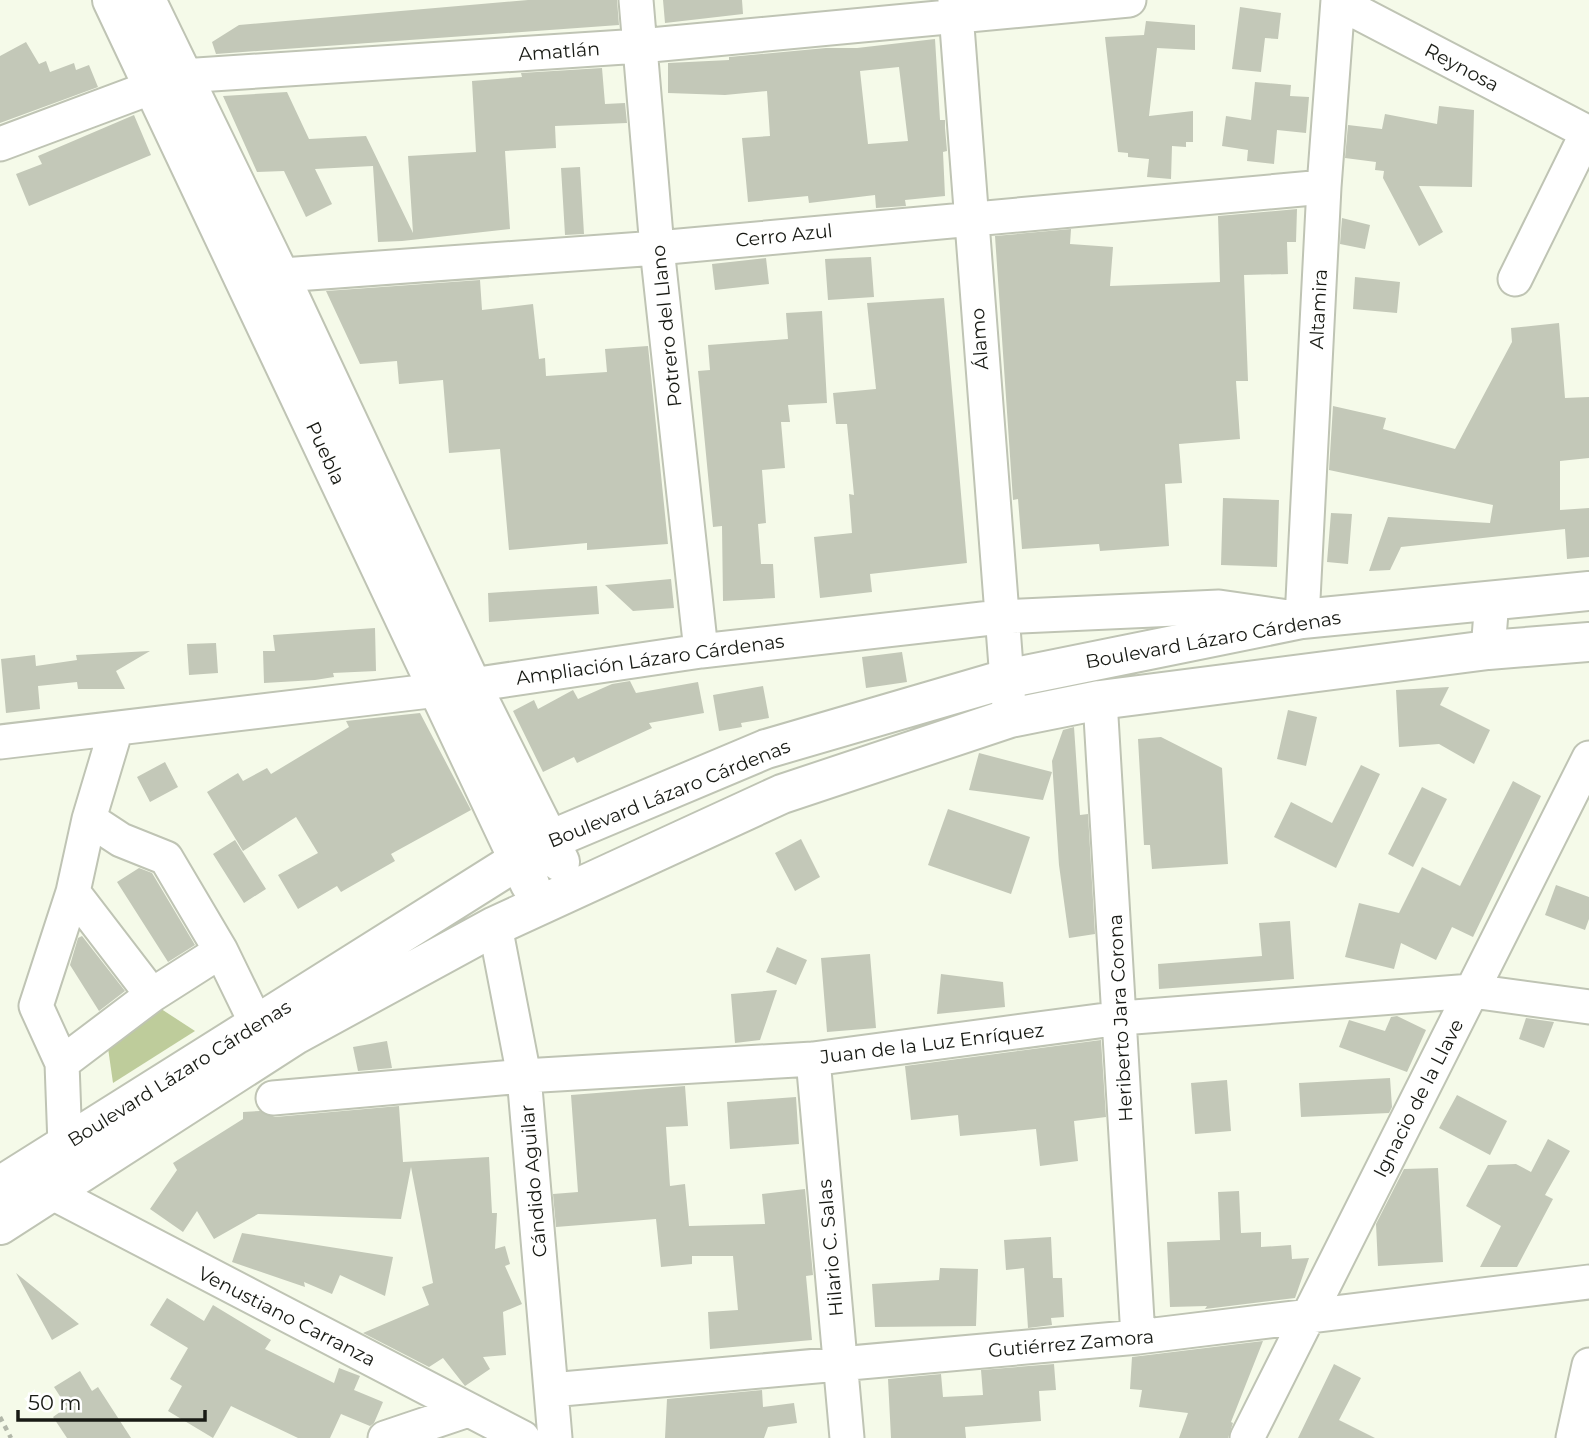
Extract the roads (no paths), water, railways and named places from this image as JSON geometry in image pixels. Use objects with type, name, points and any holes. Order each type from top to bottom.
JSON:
[{"type":"main road","name":"Puebla","points":[[112,0],[169,82],[556,897]]},
{"type":"main road","name":"Puebla","points":[[146,0],[169,82]]},
{"type":"main road","name":"Boulevard Lázaro Cárdenas","points":[[0,1224],[65,1170],[265,1037],[535,850],[766,750],[1006,678],[1302,619],[1589,591]]},
{"type":"main road","name":"Boulevard Lázaro Cárdenas","points":[[265,1037],[556,897],[782,794],[1010,718],[1100,699],[1488,650],[1589,642]]},
{"type":"main road","name":"Boulevard Lázaro Cárdenas","points":[[0,1186],[65,1170]]},
{"type":"street","name":"Potrero del Llano","points":[[636,0],[657,248],[701,651]]},
{"type":"street","name":"Amatlán","points":[[0,144],[169,82],[640,46],[955,7],[1129,0]]},
{"type":"street","name":"Reynosa","points":[[1338,1],[1588,133],[1514,279]]},
{"type":"street","name":"Altamira","points":[[1302,619],[1324,187],[1338,1]]},
{"type":"street","name":"Álamo","points":[[955,7],[969,217],[1010,718]]},
{"type":"street","name":"Cerro Azul","points":[[262,276],[657,248],[969,217],[1324,187]]},
{"type":"street","points":[[1488,650],[1492,600]]},
{"type":"street","name":"Ampliación Lázaro Cárdenas","points":[[0,742],[454,687],[701,651],[1000,617],[1219,607],[1302,619]]},
{"type":"street","name":"Heriberto Jara Corona","points":[[1100,699],[1138,1337]]},
{"type":"street","points":[[65,1170],[62,1063],[36,1006],[73,892],[89,819],[116,729]]},
{"type":"street","name":"Ignacio de la Llave","points":[[1247,1438],[1589,758]]},
{"type":"street","points":[[89,819],[121,840],[166,858],[221,951],[265,1037]]},
{"type":"street","points":[[73,892],[152,995]]},
{"type":"street","name":"Cándido Aguilar","points":[[495,926],[524,1076],[555,1438]]},
{"type":"street","points":[[62,1063],[152,995],[221,951]]},
{"type":"street","name":"Juan de la Luz Enríquez","points":[[273,1098],[524,1076],[813,1059],[1121,1018],[1472,991],[1589,1007]]},
{"type":"street","name":"Hilario C. Salas","points":[[813,1059],[847,1438]]},
{"type":"street","name":"Venustiano Carranza","points":[[65,1170],[468,1410],[523,1438]]},
{"type":"street","name":"Gutiérrez Zamora","points":[[551,1390],[1138,1337],[1589,1282]]},
{"type":"street","points":[[1573,1438],[1589,1365]]},
{"type":"street","points":[[385,1438],[468,1410]]}]
